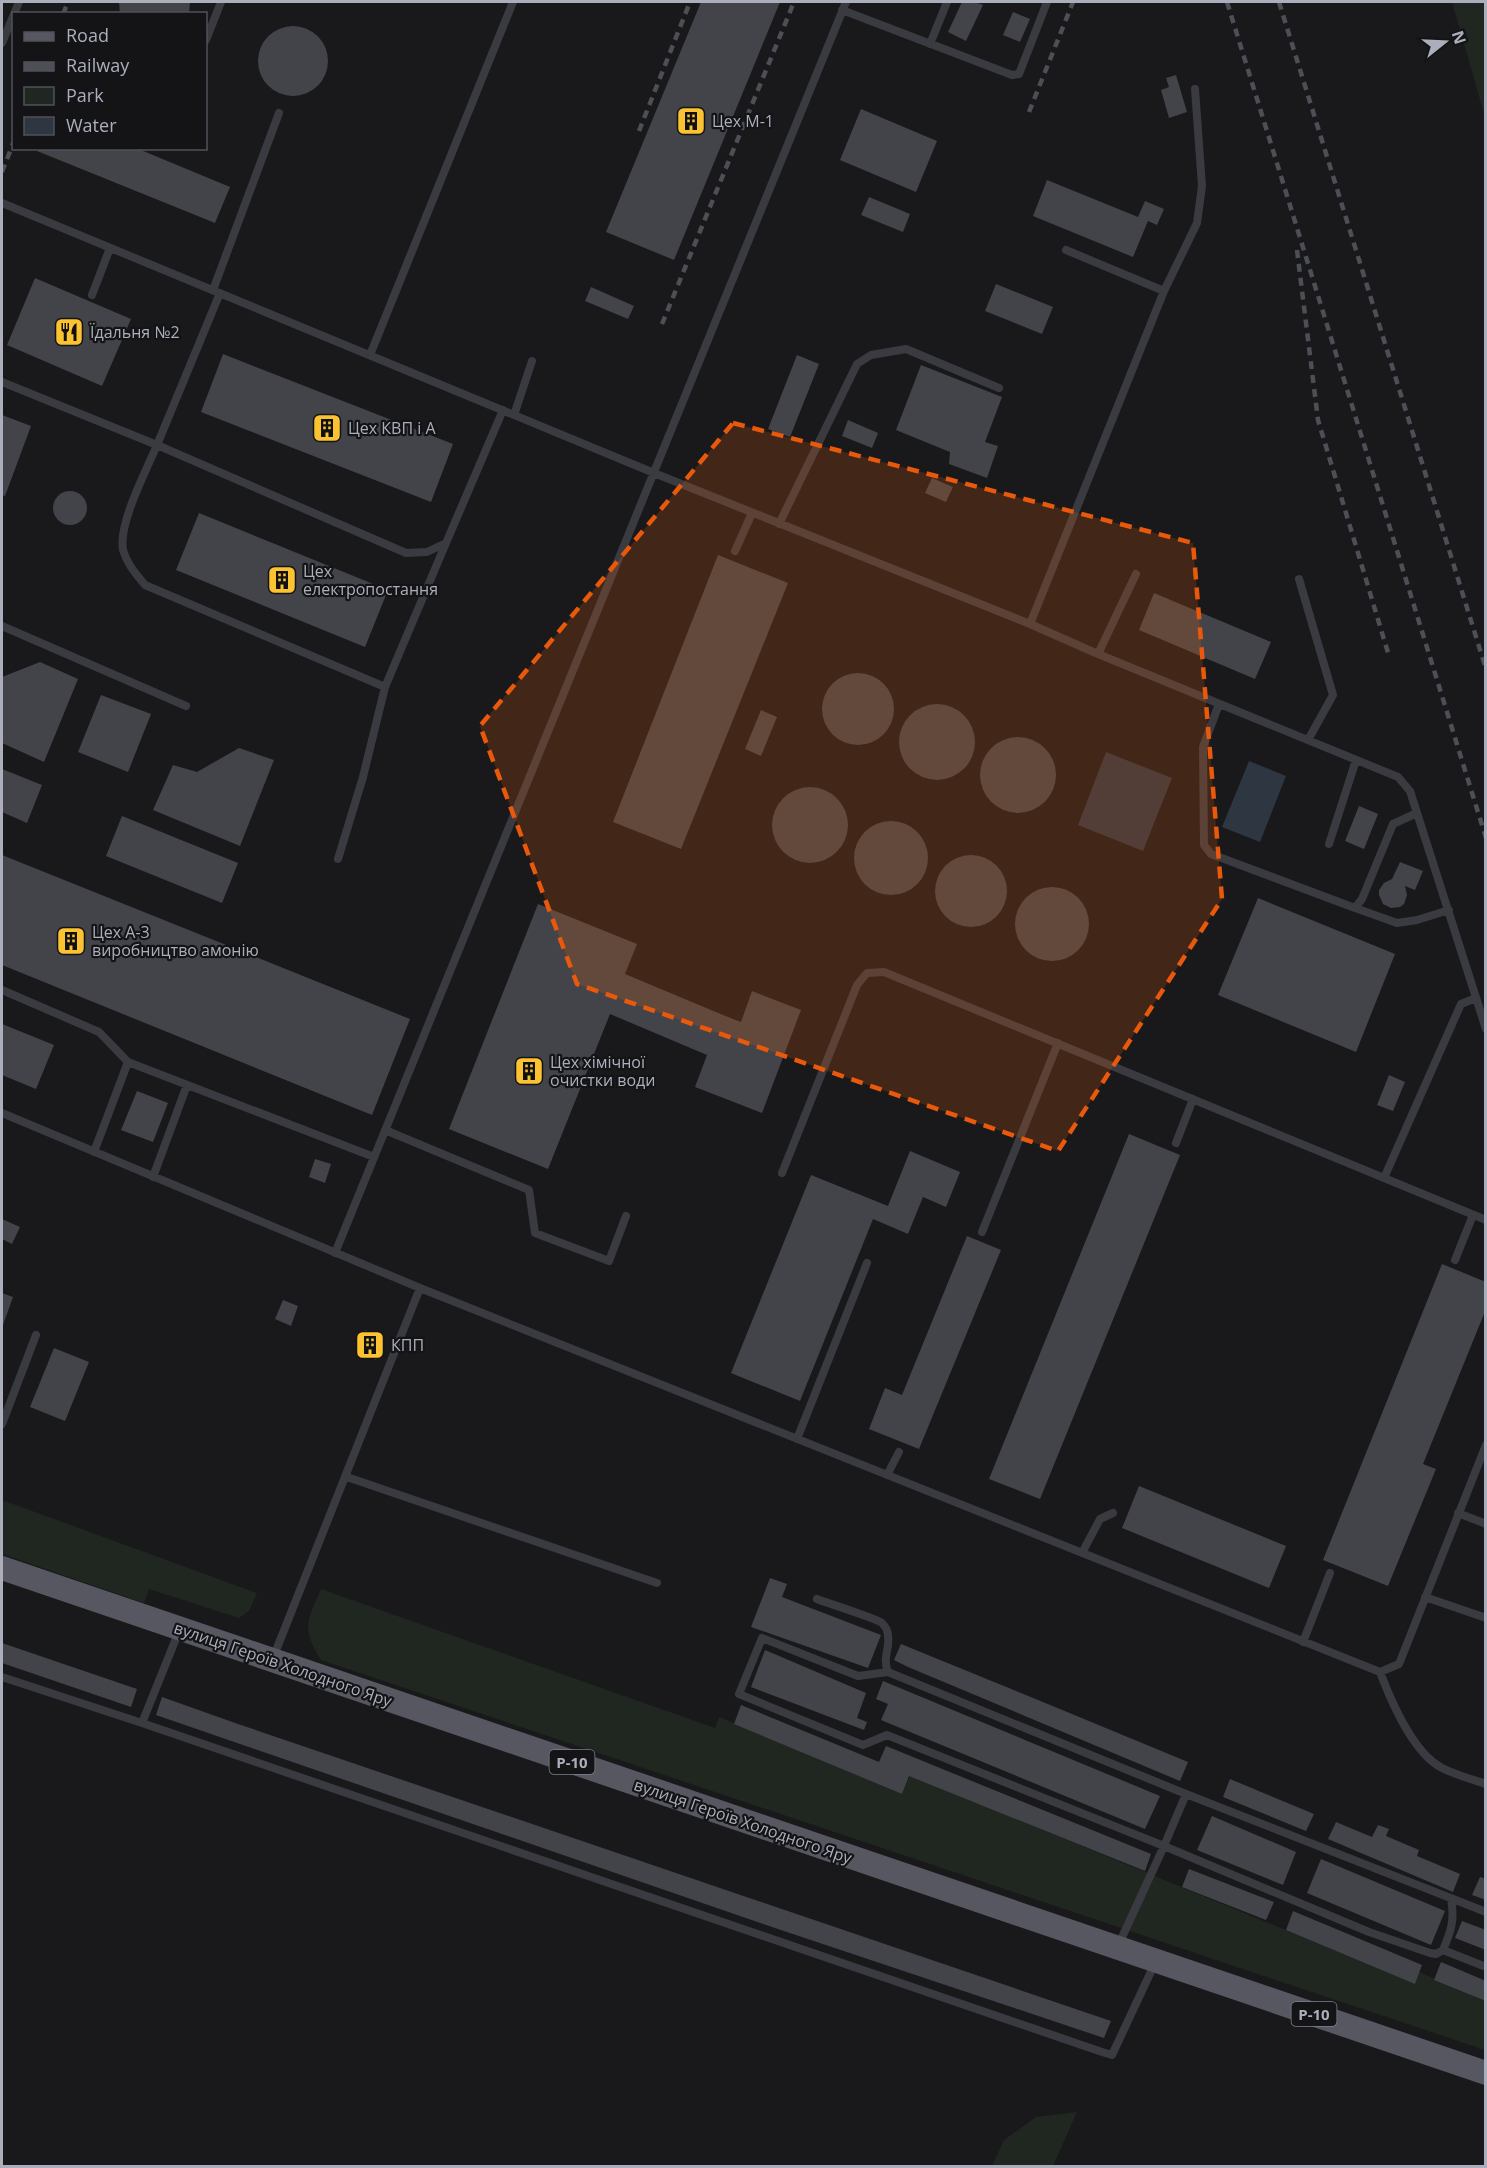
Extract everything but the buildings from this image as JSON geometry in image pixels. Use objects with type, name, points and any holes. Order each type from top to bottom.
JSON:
[{"type":"main road","name":"вулиця Героїв Холодного Яру","points":[[2,1568],[1485,2073]]},
{"type":"lane","points":[[207,37],[221,2]]},
{"type":"lane","points":[[370,355],[513,2]]},
{"type":"lane","points":[[335,1253],[846,2]]},
{"type":"lane","points":[[930,44],[948,2]]},
{"type":"lane","points":[[842,10],[1012,75],[1019,74],[1047,2]]},
{"type":"lane","points":[[2,43],[12,19]]},
{"type":"lane","points":[[1030,624],[1164,291],[1197,223],[1202,186],[1195,89]]},
{"type":"lane","points":[[279,113],[216,292],[124,526],[123,549],[130,566],[145,585],[385,687]]},
{"type":"lane","points":[[2,203],[1398,777],[1410,791],[1485,1029]]},
{"type":"lane","points":[[92,295],[110,248]]},
{"type":"lane","points":[[1066,250],[1164,291]]},
{"type":"lane","points":[[779,524],[857,364],[871,355],[906,350],[999,388]]},
{"type":"lane","points":[[514,415],[532,361]]},
{"type":"lane","points":[[2,382],[406,553],[427,552],[446,543]]},
{"type":"lane","points":[[338,859],[363,777],[385,687],[503,410]]},
{"type":"lane","points":[[735,551],[752,513]]},
{"type":"lane","points":[[1098,654],[1136,574]]},
{"type":"lane","points":[[1299,579],[1333,695],[1308,740]]},
{"type":"lane","points":[[2,627],[186,706]]},
{"type":"lane","points":[[1219,704],[1203,747],[1204,845],[1211,854],[1397,924],[1449,910]]},
{"type":"lane","points":[[1329,844],[1356,760]]},
{"type":"lane","points":[[1355,908],[1362,899],[1393,824],[1417,813]]},
{"type":"lane","points":[[782,1173],[857,985],[867,973],[884,972],[1485,1220]]},
{"type":"lane","points":[[2,990],[99,1032],[128,1062],[374,1156]]},
{"type":"lane","points":[[1384,1178],[1461,1004],[1476,998]]},
{"type":"lane","points":[[982,1232],[1058,1043]]},
{"type":"lane","points":[[94,1152],[128,1062]]},
{"type":"lane","points":[[153,1177],[187,1084]]},
{"type":"lane","points":[[1176,1143],[1193,1099]]},
{"type":"lane","points":[[2,1113],[420,1288],[1380,1672],[1399,1664],[1485,1445]]},
{"type":"lane","points":[[385,1130],[529,1190],[535,1233],[609,1261],[626,1216]]},
{"type":"lane","points":[[1455,1260],[1473,1215]]},
{"type":"lane","points":[[797,1439],[867,1263]]},
{"type":"lane","points":[[272,1661],[347,1477],[420,1288]]},
{"type":"lane","points":[[2,1424],[36,1335]]},
{"type":"lane","points":[[887,1475],[899,1452]]},
{"type":"lane","points":[[347,1477],[657,1583]]},
{"type":"lane","points":[[1082,1553],[1100,1519],[1113,1513]]},
{"type":"lane","points":[[1458,1513],[1485,1524]]},
{"type":"lane","points":[[1303,1642],[1330,1573]]},
{"type":"lane","points":[[1425,1597],[1485,1618]]},
{"type":"lane","points":[[817,1599],[882,1623],[889,1638],[884,1663],[888,1672]]},
{"type":"lane","points":[[142,1723],[180,1629]]},
{"type":"lane","points":[[1451,1899],[1454,1916],[1449,1935],[1443,1950],[1436,1954],[1430,1953],[1370,1932],[1164,1846],[887,1735],[863,1745],[739,1694],[762,1638],[858,1676],[888,1672],[1186,1794],[1485,1912]]},
{"type":"lane","points":[[1380,1672],[1395,1710],[1421,1748],[1440,1767],[1485,1784]]},
{"type":"lane","points":[[2,1677],[1112,2055],[1157,1960]]},
{"type":"lane","points":[[1117,1947],[1186,1794]]},
{"type":"lane","points":[[1443,1950],[1485,1967]]},
{"type":"highlighted area","points":[[733,423],[1193,543],[1222,899],[1058,1151],[577,984],[480,726]]},
{"type":"green space","points":[[1452,2],[1485,2],[1485,117]]},
{"type":"green space","points":[[2,1500],[257,1593],[249,1611],[239,1618],[149,1589],[144,1603],[2,1554]]},
{"type":"green space","points":[[321,1589],[715,1728],[719,1717],[902,1794],[910,1775],[1414,1983],[1419,1972],[1485,2000],[1485,2050],[321,1660],[311,1640],[308,1624]]},
{"type":"green space","points":[[1077,2112],[1053,2166],[992,2166],[1004,2140],[1036,2117]]},
{"type":"water","points":[[1106,752],[1172,778],[1143,851],[1078,825]]},
{"type":"water","points":[[1249,761],[1286,776],[1260,842],[1222,827]]},
{"type":"railway","points":[[64,12],[68,2]]},
{"type":"railway","points":[[639,131],[690,2]]},
{"type":"railway","points":[[662,324],[794,2]]},
{"type":"railway","points":[[1029,112],[1073,2]]},
{"type":"railway","points":[[1227,2],[1486,838]]},
{"type":"railway","points":[[1279,2],[1486,669]]},
{"type":"railway","points":[[2,172],[12,146]]},
{"type":"railway","points":[[1297,250],[1318,420],[1389,656]]},
{"type":"place","name":"Цех М-1","points":[[691,121]]},
{"type":"place","name":"Їдальня №2","points":[[69,332]]},
{"type":"place","name":"Цех КВП і А","points":[[327,428]]},
{"type":"place","name":"Цех електропостання","points":[[282,580]]},
{"type":"place","name":"Цех А-3 виробництво амонію","points":[[71,941]]},
{"type":"place","name":"Цех хімічної очистки води","points":[[529,1071]]},
{"type":"place","name":"КПП","points":[[370,1345]]}]
